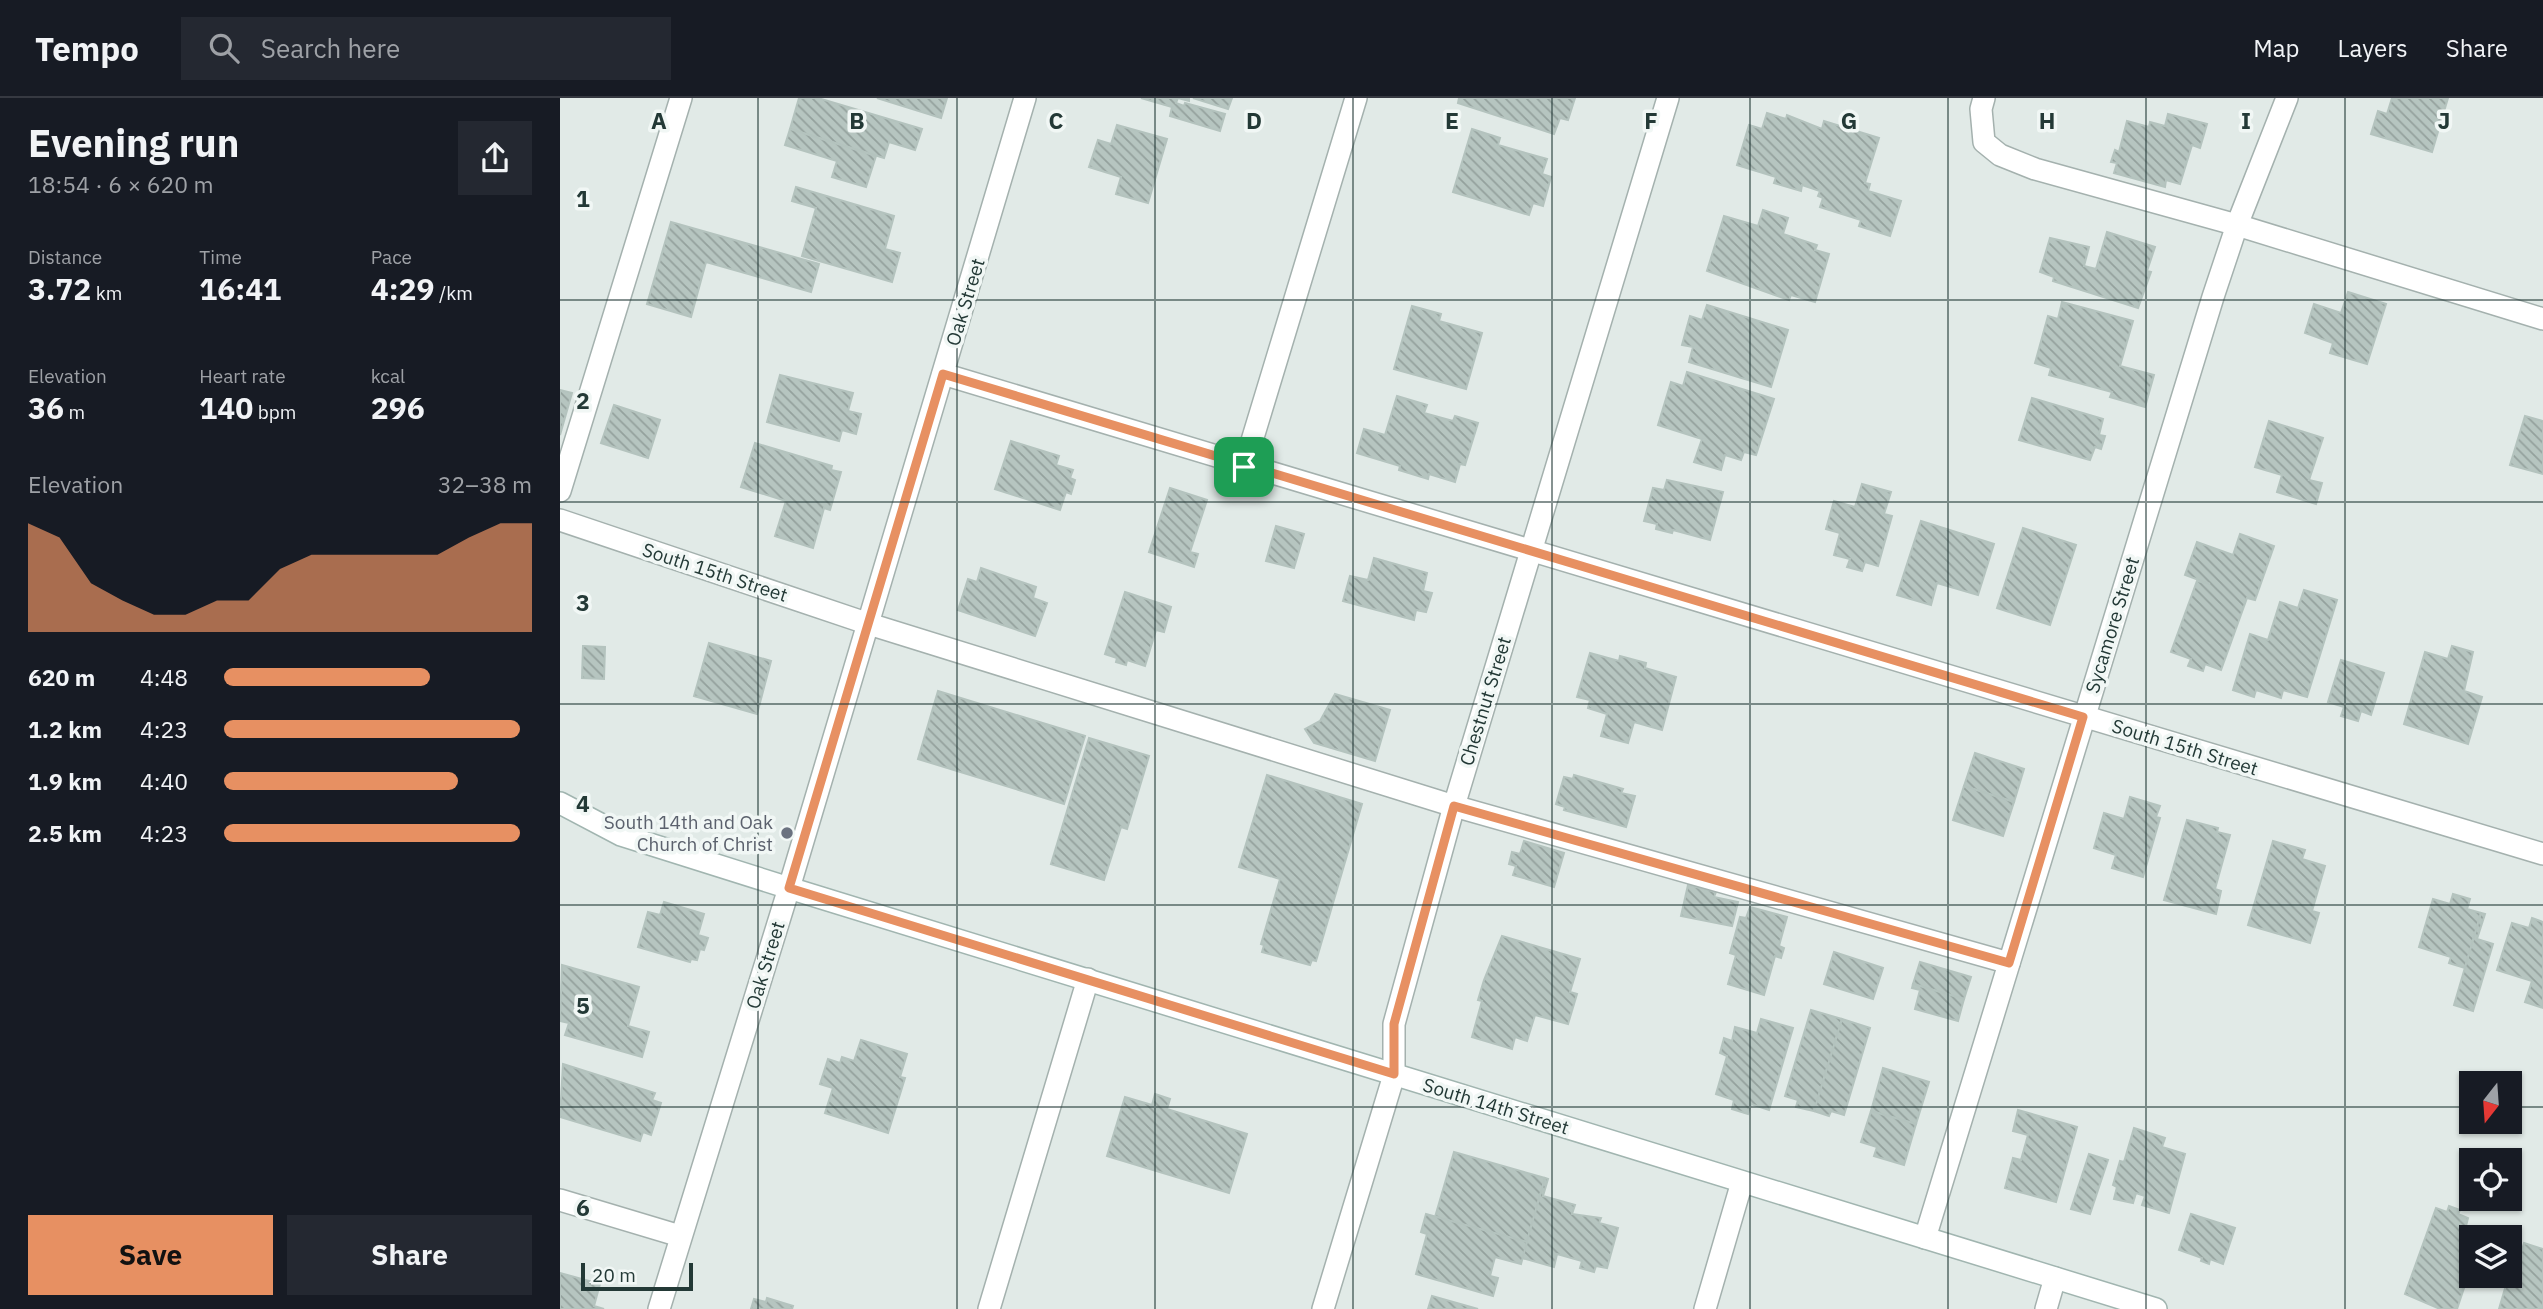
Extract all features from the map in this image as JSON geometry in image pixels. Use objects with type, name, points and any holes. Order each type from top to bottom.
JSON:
[{"type":"street","points":[[560,491],[681,98]]},
{"type":"street","name":"Oak Street","points":[[659,1309],[869,624],[1025,98]]},
{"type":"street","points":[[1244,467],[1356,98]]},
{"type":"street","name":"Chestnut Street","points":[[1323,1309],[1394,1074],[1394,1024],[1454,806],[1668,98]]},
{"type":"street","points":[[1984,98],[1981,109],[1984,142],[2000,155],[2035,169],[2237,225],[2543,319]]},
{"type":"street","name":"Sycamore Street","points":[[1925,1238],[2083,717],[2237,225],[2287,98]]},
{"type":"street","name":"South 15th Street","points":[[943,374],[1244,467],[2543,854]]},
{"type":"street","name":"South 15th Street","points":[[560,520],[869,624],[1454,806],[2009,963]]},
{"type":"street","name":"South 14th Street","points":[[560,803],[621,835],[2155,1309]]},
{"type":"street","points":[[989,1309],[1088,979]]},
{"type":"street","points":[[1705,1309],[1742,1182]]},
{"type":"street","points":[[560,1200],[680,1236]]},
{"type":"street","points":[[2046,1309],[2055,1278]]},
{"type":"building","points":[[799,98],[818,98],[922,129],[915,150],[889,142],[884,158],[790,129]]},
{"type":"building","points":[[877,98],[947,98],[941,118]]},
{"type":"building","points":[[1141,98],[1178,98],[1176,103],[1184,106],[1185,103],[1225,114],[1220,131],[1170,116],[1172,107]]},
{"type":"building","points":[[1193,98],[1232,98],[1228,109]]},
{"type":"building","points":[[1459,98],[1575,98],[1568,120],[1560,118],[1554,134],[1458,103]]},
{"type":"building","points":[[2392,98],[2448,98],[2432,152],[2371,134],[2378,111],[2387,114]]},
{"type":"building","points":[[1767,113],[1786,119],[1787,115],[1822,129],[1824,121],[1879,138],[1865,183],[1870,184],[1868,191],[1901,201],[1890,236],[1859,226],[1861,220],[1820,207],[1823,198],[1818,196],[1820,191],[1802,185],[1801,191],[1774,183],[1776,177],[1737,165],[1749,125],[1762,129]]},
{"type":"building","points":[[2168,114],[2207,124],[2200,148],[2192,145],[2180,184],[2166,180],[2165,187],[2114,173],[2117,163],[2111,162],[2115,150],[2119,152],[2127,121],[2149,127],[2150,122],[2165,126]]},
{"type":"building","points":[[1117,125],[1167,139],[1148,203],[1116,194],[1121,177],[1089,167],[1098,140],[1111,144]]},
{"type":"building","points":[[790,129],[876,156],[866,187],[832,177],[837,161],[785,145]]},
{"type":"building","points":[[1472,129],[1500,138],[1498,145],[1547,159],[1542,174],[1551,177],[1543,206],[1533,203],[1529,215],[1453,192]]},
{"type":"building","points":[[796,187],[894,216],[885,249],[900,253],[892,282],[802,256],[816,208],[792,201]]},
{"type":"building","points":[[1763,210],[1788,218],[1783,234],[1817,245],[1815,250],[1829,254],[1815,302],[1791,295],[1789,300],[1707,271],[1724,216],[1758,226]]},
{"type":"building","points":[[671,222],[819,264],[811,292],[706,262],[691,317],[647,304]]},
{"type":"building","points":[[2107,232],[2155,247],[2147,271],[2151,272],[2138,308],[2053,281],[2054,277],[2040,272],[2050,238],[2089,247],[2084,266],[2096,269]]},
{"type":"building","points":[[2348,292],[2386,304],[2367,364],[2330,353],[2333,343],[2305,333],[2314,304],[2341,313]]},
{"type":"building","points":[[2062,302],[2133,321],[2120,366],[2154,375],[2145,407],[2110,397],[2112,392],[2049,375],[2051,368],[2035,363],[2048,316],[2058,319]]},
{"type":"building","points":[[1707,305],[1788,330],[1771,387],[1689,362],[1693,347],[1682,345],[1690,316],[1702,320]]},
{"type":"building","points":[[1412,306],[1441,314],[1439,321],[1482,333],[1466,389],[1394,369]]},
{"type":"building","points":[[1687,372],[1774,399],[1756,455],[1744,452],[1741,460],[1725,455],[1721,470],[1694,462],[1702,439],[1658,425],[1671,382],[1683,386]]},
{"type":"building","points":[[780,375],[853,393],[848,411],[861,414],[856,434],[842,430],[839,441],[767,422]]},
{"type":"building","points":[[560,390],[572,393],[560,435]]},
{"type":"building","points":[[1397,396],[1427,405],[1424,413],[1453,421],[1455,416],[1478,423],[1465,465],[1460,464],[1455,482],[1429,474],[1428,479],[1399,470],[1400,466],[1357,453],[1364,429],[1385,435]]},
{"type":"building","points":[[2032,398],[2103,419],[2099,435],[2105,436],[2101,449],[2095,447],[2090,460],[2019,440]]},
{"type":"building","points":[[614,405],[660,420],[648,458],[601,443]]},
{"type":"building","points":[[2525,416],[2543,421],[2543,474],[2510,465]]},
{"type":"building","points":[[2269,421],[2323,438],[2309,480],[2322,483],[2316,504],[2277,492],[2282,475],[2255,467]]},
{"type":"building","points":[[1011,441],[1059,456],[1056,465],[1073,470],[1070,478],[1075,480],[1071,494],[1066,492],[1060,510],[995,489]]},
{"type":"building","points":[[755,443],[832,466],[831,470],[841,472],[830,510],[824,508],[813,548],[775,536],[786,501],[741,487]]},
{"type":"building","points":[[1667,480],[1723,492],[1710,540],[1673,530],[1672,533],[1656,529],[1657,524],[1644,521],[1653,488],[1664,490]]},
{"type":"building","points":[[1862,484],[1891,492],[1884,514],[1892,516],[1878,566],[1865,562],[1862,571],[1847,567],[1850,559],[1834,555],[1840,533],[1826,529],[1834,501],[1855,507]]},
{"type":"building","points":[[1170,488],[1207,500],[1190,552],[1198,554],[1194,567],[1149,552]]},
{"type":"building","points":[[1921,521],[1994,544],[1978,595],[1937,583],[1931,605],[1897,595]]},
{"type":"building","points":[[1276,526],[1304,534],[1294,568],[1266,561]]},
{"type":"building","points":[[2023,528],[2076,545],[2050,625],[1997,608]]},
{"type":"building","points":[[2240,534],[2274,546],[2255,600],[2247,598],[2221,670],[2205,664],[2203,671],[2188,666],[2191,659],[2171,652],[2197,581],[2210,584],[2185,575],[2197,542],[2233,555]]},
{"type":"building","points":[[1374,558],[1427,573],[1423,591],[1432,593],[1426,612],[1416,610],[1414,620],[1343,601],[1350,576],[1368,580]]},
{"type":"building","points":[[981,568],[1036,587],[1033,598],[1047,603],[1035,636],[958,610],[968,579],[977,582]]},
{"type":"building","points":[[2304,590],[2337,600],[2307,697],[2283,690],[2281,698],[2256,690],[2254,697],[2233,690],[2250,634],[2268,640],[2280,602],[2298,608]]},
{"type":"building","points":[[1125,592],[1171,607],[1164,632],[1156,630],[1145,666],[1127,660],[1126,665],[1116,662],[1117,658],[1105,654]]},
{"type":"building","points":[[709,643],[771,661],[757,714],[694,696]]},
{"type":"building","points":[[583,646],[605,647],[604,679],[582,678]]},
{"type":"building","points":[[2452,646],[2473,652],[2464,691],[2482,697],[2468,744],[2404,724],[2425,652],[2448,659]]},
{"type":"building","points":[[1590,653],[1619,661],[1620,656],[1646,663],[1645,668],[1676,677],[1662,730],[1634,722],[1628,743],[1601,736],[1607,714],[1588,708],[1590,700],[1577,697]]},
{"type":"building","points":[[2341,660],[2384,673],[2371,715],[2361,711],[2358,721],[2341,716],[2344,707],[2328,702]]},
{"type":"building","points":[[938,691],[1085,736],[1064,804],[918,759]]},
{"type":"building","points":[[1335,694],[1390,710],[1375,761],[1314,743],[1305,729],[1320,721]]},
{"type":"building","points":[[1089,738],[1149,756],[1127,829],[1121,827],[1104,880],[1051,864]]},
{"type":"building","points":[[1975,753],[2024,769],[2014,802],[1964,786]]},
{"type":"building","points":[[1267,775],[1362,804],[1316,961],[1312,960],[1310,965],[1262,952],[1264,945],[1261,944],[1280,879],[1239,867]]},
{"type":"building","points":[[1574,775],[1623,789],[1621,793],[1635,796],[1626,827],[1564,810],[1565,807],[1556,804],[1564,777],[1573,779]]},
{"type":"building","points":[[1964,786],[2014,802],[2003,836],[1953,820]]},
{"type":"building","points":[[2130,797],[2160,806],[2156,817],[2160,818],[2143,877],[2112,868],[2116,855],[2094,848],[2104,813],[2124,819]]},
{"type":"building","points":[[2187,820],[2218,828],[2217,832],[2230,835],[2215,889],[2221,891],[2216,914],[2164,900]]},
{"type":"building","points":[[1524,841],[1564,853],[1554,887],[1513,875],[1516,866],[1509,864],[1512,852],[1520,854]]},
{"type":"building","points":[[2273,841],[2305,850],[2302,859],[2325,866],[2312,911],[2319,913],[2310,943],[2248,925]]},
{"type":"building","points":[[1688,885],[1716,892],[1714,897],[1738,902],[1732,926],[1681,916]]},
{"type":"building","points":[[2453,894],[2470,899],[2467,909],[2481,913],[2465,968],[2449,963],[2451,957],[2419,947],[2433,899],[2450,904]]},
{"type":"building","points":[[664,902],[704,914],[698,935],[708,938],[704,950],[700,949],[697,960],[691,959],[690,962],[638,947],[648,912],[660,915]]},
{"type":"building","points":[[1750,907],[1787,917],[1779,946],[1784,948],[1781,958],[1775,956],[1764,995],[1728,984],[1736,955],[1730,953],[1740,917],[1746,918]]},
{"type":"building","points":[[2481,913],[2485,914],[2477,939],[2493,944],[2473,1011],[2454,1005]]},
{"type":"building","points":[[2532,918],[2543,922],[2543,1008],[2525,1002],[2532,981],[2497,970],[2512,923],[2529,928]]},
{"type":"building","points":[[1502,936],[1580,959],[1570,992],[1577,994],[1568,1024],[1535,1015],[1527,1041],[1515,1037],[1512,1049],[1472,1037],[1482,1001],[1478,1000]]},
{"type":"building","points":[[1834,952],[1883,968],[1873,999],[1824,984]]},
{"type":"building","points":[[1920,962],[1971,977],[1964,999],[1913,984]]},
{"type":"building","points":[[562,965],[639,987],[628,1026],[649,1032],[642,1057],[565,1035],[569,1023],[560,1021]]},
{"type":"building","points":[[1913,984],[1964,999],[1958,1021],[1915,1009],[1920,990],[1912,988]]},
{"type":"building","points":[[1811,1010],[1842,1019],[1814,1111],[1796,1107],[1798,1100],[1785,1096]]},
{"type":"building","points":[[1761,1019],[1793,1028],[1769,1110],[1751,1104],[1748,1114],[1732,1109],[1734,1100],[1716,1094],[1727,1056],[1720,1053],[1724,1038],[1732,1041],[1735,1027],[1757,1033]]},
{"type":"building","points":[[1842,1019],[1870,1028],[1844,1115],[1831,1111],[1829,1116],[1814,1111]]},
{"type":"building","points":[[861,1040],[907,1054],[900,1077],[905,1078],[888,1133],[825,1113],[833,1088],[820,1084],[828,1059],[840,1063],[842,1057],[854,1061]]},
{"type":"building","points":[[563,1064],[655,1093],[652,1100],[661,1103],[651,1135],[643,1132],[640,1141],[560,1117]]},
{"type":"building","points":[[1883,1068],[1929,1082],[1916,1124],[1871,1111]]},
{"type":"building","points":[[1155,1094],[1170,1099],[1167,1109],[1247,1134],[1229,1193],[1107,1156],[1125,1097],[1152,1105]]},
{"type":"building","points":[[2018,1110],[2077,1127],[2056,1202],[2005,1188],[2013,1158],[2021,1160],[2028,1135],[2013,1131]]},
{"type":"building","points":[[1871,1111],[1916,1124],[1904,1165],[1874,1156],[1877,1147],[1861,1142]]},
{"type":"building","points":[[2134,1128],[2165,1138],[2162,1147],[2185,1154],[2169,1213],[2142,1205],[2145,1196],[2136,1193],[2133,1203],[2114,1199],[2117,1187],[2113,1185],[2120,1161],[2124,1162]]},
{"type":"building","points":[[1454,1152],[1545,1178],[1527,1242],[1435,1217]]},
{"type":"building","points":[[2089,1154],[2108,1160],[2090,1214],[2071,1209]]},
{"type":"building","points":[[1545,1178],[1548,1179],[1543,1196],[1575,1205],[1572,1214],[1601,1218],[1599,1223],[1618,1228],[1607,1268],[1596,1266],[1594,1272],[1580,1268],[1582,1261],[1557,1254],[1554,1267],[1522,1258]]},
{"type":"building","points":[[2449,1206],[2459,1210],[2458,1214],[2468,1218],[2466,1225],[2459,1225],[2459,1288],[2464,1288],[2457,1309],[2440,1309],[2405,1294],[2436,1208],[2447,1212]]},
{"type":"building","points":[[1426,1214],[1527,1242],[1521,1264],[1495,1257],[1490,1276],[1498,1278],[1493,1296],[1416,1274],[1427,1234],[1421,1232]]},
{"type":"building","points":[[2191,1214],[2235,1228],[2223,1264],[2210,1259],[2209,1264],[2201,1261],[2202,1258],[2179,1250]]},
{"type":"building","points":[[2524,1243],[2543,1249],[2543,1309],[2499,1309],[2505,1288],[2522,1288]]},
{"type":"building","points":[[560,1273],[600,1284],[594,1306],[604,1309],[560,1309]]},
{"type":"building","points":[[1432,1296],[1478,1309],[1428,1309]]},
{"type":"building","points":[[767,1298],[793,1306],[792,1309],[751,1309],[754,1299],[766,1302]]},
{"type":"place","name":"South 14th and Oak Church of Christ","points":[[787,833]]},
{"type":"route","points":[[943,374],[1244,467],[2083,717],[2009,963],[1454,806],[1394,1024],[1394,1074],[789,888],[943,374]]}]
